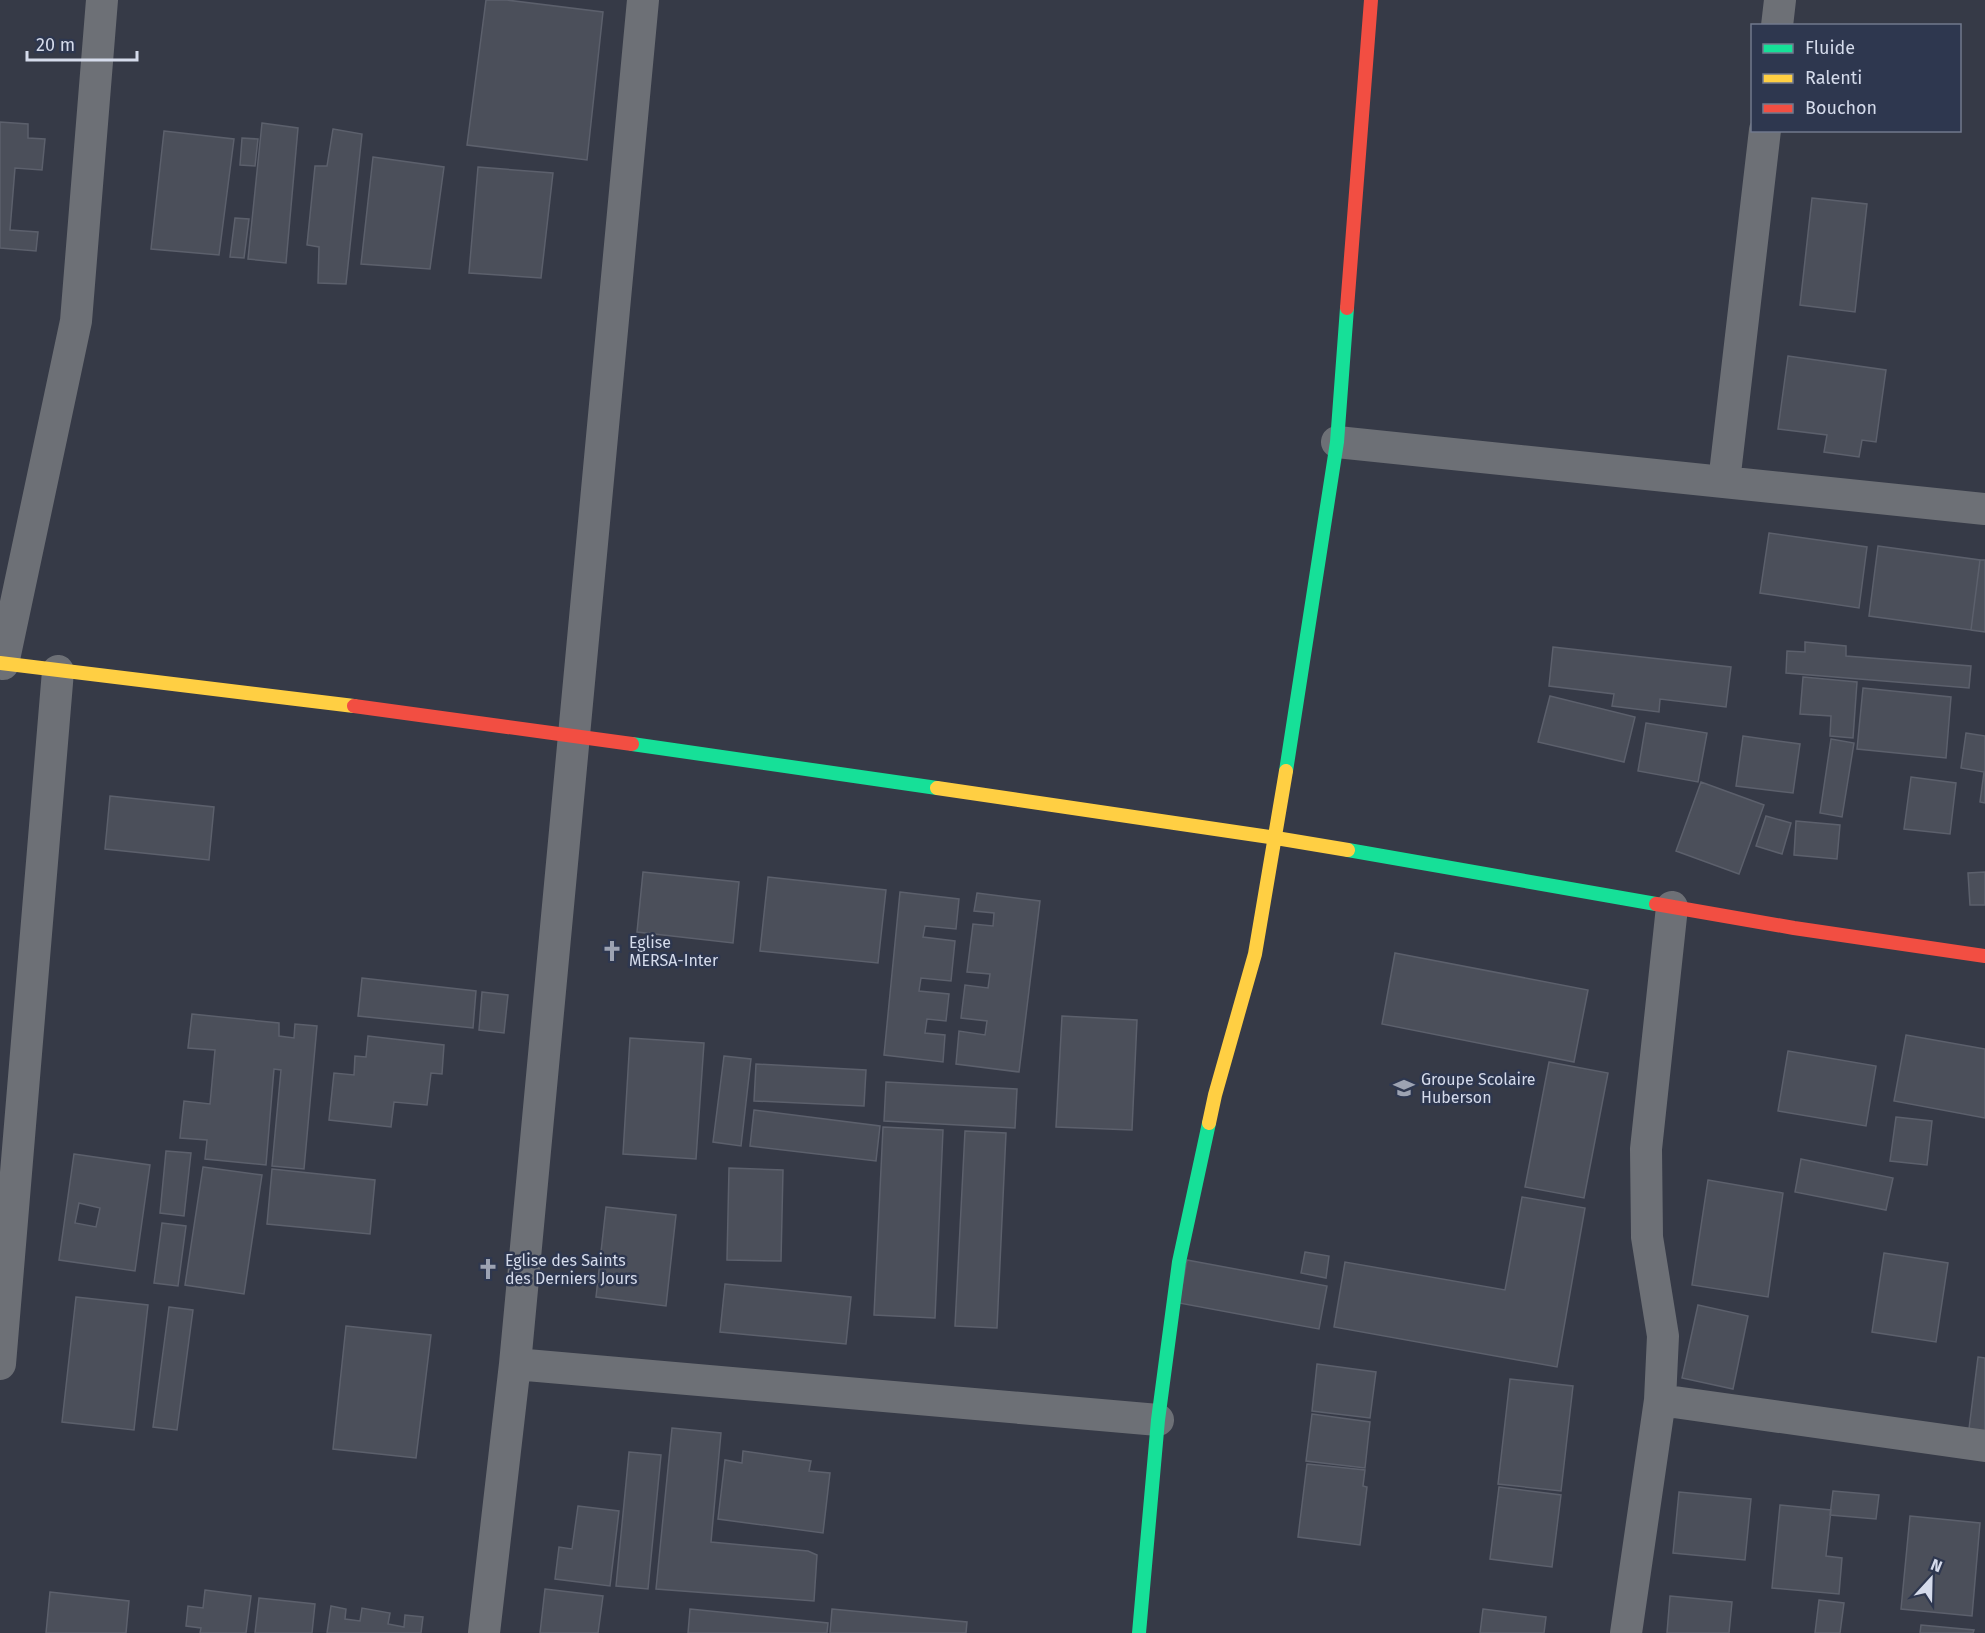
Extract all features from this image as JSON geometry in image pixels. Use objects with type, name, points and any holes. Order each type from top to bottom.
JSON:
[{"type":"street","points":[[102,0],[76,321],[1,663],[373,708],[573,735],[1276,838],[1794,928],[1985,956]]},
{"type":"street","points":[[484,1633],[515,1364],[643,0]]},
{"type":"street","points":[[1139,1633],[1158,1420],[1179,1262],[1215,1095],[1255,954],[1276,838],[1337,442],[1371,0]]},
{"type":"street","points":[[1777,24],[1780,0]]},
{"type":"street","points":[[1724,482],[1765,132]]},
{"type":"street","points":[[1337,442],[1985,509]]},
{"type":"street","points":[[0,1364],[58,671]]},
{"type":"street","points":[[1626,1633],[1660,1400],[1663,1336],[1647,1237],[1646,1149],[1672,907]]},
{"type":"street","points":[[515,1364],[1158,1420]]},
{"type":"street","points":[[1660,1400],[1985,1446]]},
{"type":"building","points":[[486,0],[507,0],[603,12],[587,160],[467,145]]},
{"type":"building","points":[[0,122],[28,124],[28,138],[45,139],[42,170],[15,168],[10,230],[38,232],[36,251],[0,248]]},
{"type":"building","points":[[262,123],[298,128],[286,263],[248,259]]},
{"type":"building","points":[[333,129],[362,134],[346,284],[318,283],[319,247],[307,245],[315,166],[327,166]]},
{"type":"building","points":[[164,131],[234,139],[219,255],[151,249]]},
{"type":"building","points":[[242,138],[258,139],[255,166],[240,165]]},
{"type":"building","points":[[373,157],[444,167],[430,269],[361,264]]},
{"type":"building","points":[[478,167],[553,173],[541,278],[469,273]]},
{"type":"building","points":[[1812,198],[1867,204],[1855,312],[1800,305]]},
{"type":"building","points":[[235,218],[249,219],[244,258],[230,257]]},
{"type":"building","points":[[1788,356],[1886,370],[1876,442],[1862,440],[1859,457],[1824,452],[1827,435],[1778,429]]},
{"type":"building","points":[[1769,533],[1867,547],[1859,608],[1760,593]]},
{"type":"building","points":[[1878,546],[1980,560],[1971,630],[1869,616]]},
{"type":"building","points":[[1980,560],[1985,560],[1985,632],[1971,630]]},
{"type":"building","points":[[1805,642],[1846,646],[1846,656],[1971,666],[1969,688],[1786,673],[1787,651],[1805,652]]},
{"type":"building","points":[[1553,647],[1731,667],[1726,707],[1660,699],[1659,712],[1612,706],[1614,694],[1549,686]]},
{"type":"building","points":[[1803,677],[1857,682],[1853,738],[1830,736],[1831,716],[1800,714]]},
{"type":"building","points":[[1863,688],[1951,697],[1946,758],[1857,749]]},
{"type":"building","points":[[1550,696],[1635,717],[1624,762],[1538,742]]},
{"type":"building","points":[[1646,723],[1707,733],[1698,782],[1638,771]]},
{"type":"building","points":[[1966,733],[1985,736],[1985,803],[1980,802],[1984,772],[1961,768]]},
{"type":"building","points":[[1743,736],[1800,744],[1793,793],[1736,786]]},
{"type":"building","points":[[1831,739],[1854,743],[1842,817],[1820,813]]},
{"type":"building","points":[[1911,777],[1956,783],[1950,834],[1904,829]]},
{"type":"building","points":[[1701,782],[1764,805],[1739,874],[1676,851]]},
{"type":"building","points":[[110,796],[214,807],[209,860],[105,849]]},
{"type":"building","points":[[1766,816],[1791,823],[1782,854],[1756,846]]},
{"type":"building","points":[[1796,821],[1840,825],[1837,859],[1794,855]]},
{"type":"building","points":[[643,872],[739,882],[733,943],[637,932]]},
{"type":"building","points":[[1985,872],[1985,905],[1970,905],[1968,873]]},
{"type":"building","points":[[768,877],[886,890],[878,963],[760,951]]},
{"type":"building","points":[[900,892],[959,899],[956,929],[925,926],[923,937],[955,941],[951,981],[921,978],[919,991],[949,994],[946,1021],[927,1019],[925,1033],[945,1035],[943,1062],[884,1055]]},
{"type":"building","points":[[977,893],[1040,901],[1019,1072],[956,1064],[959,1031],[985,1035],[987,1021],[961,1018],[965,985],[988,988],[990,974],[967,972],[973,924],[993,926],[994,913],[974,911]]},
{"type":"building","points":[[1395,953],[1588,990],[1574,1062],[1382,1024]]},
{"type":"building","points":[[362,978],[476,991],[473,1028],[358,1016]]},
{"type":"building","points":[[482,992],[508,995],[504,1033],[479,1030]]},
{"type":"building","points":[[192,1014],[279,1023],[279,1036],[294,1038],[295,1024],[317,1026],[304,1169],[272,1166],[281,1070],[274,1069],[266,1165],[205,1159],[207,1140],[180,1138],[184,1101],[210,1104],[215,1050],[188,1048]]},
{"type":"building","points":[[1062,1016],[1137,1020],[1132,1130],[1056,1127]]},
{"type":"building","points":[[1906,1035],[1985,1049],[1985,1118],[1894,1101]]},
{"type":"building","points":[[368,1036],[444,1045],[442,1074],[431,1073],[427,1105],[394,1102],[391,1127],[329,1120],[334,1073],[354,1075],[355,1056],[366,1057]]},
{"type":"building","points":[[630,1038],[704,1043],[696,1159],[623,1154]]},
{"type":"building","points":[[1788,1051],[1876,1066],[1866,1126],[1778,1111]]},
{"type":"building","points":[[724,1056],[751,1059],[741,1146],[713,1142]]},
{"type":"building","points":[[1549,1062],[1608,1073],[1584,1198],[1525,1187]]},
{"type":"building","points":[[756,1064],[866,1070],[864,1106],[754,1101]]},
{"type":"building","points":[[886,1082],[1017,1089],[1015,1128],[884,1121]]},
{"type":"building","points":[[754,1110],[880,1126],[876,1161],[750,1146]]},
{"type":"building","points":[[1896,1117],[1932,1121],[1927,1165],[1890,1161]]},
{"type":"building","points":[[883,1127],[943,1130],[935,1318],[874,1315]]},
{"type":"building","points":[[965,1131],[1006,1133],[997,1328],[955,1326]]},
{"type":"building","points":[[166,1151],[191,1153],[184,1216],[160,1213]]},
{"type":"building","points":[[74,1154],[150,1165],[135,1271],[59,1260]],"holes":[[[79,1203],[100,1208],[96,1227],[75,1223]]]},
{"type":"building","points":[[1801,1159],[1893,1178],[1886,1210],[1795,1192]]},
{"type":"building","points":[[203,1167],[262,1175],[244,1294],[185,1285]]},
{"type":"building","points":[[729,1168],[783,1170],[781,1261],[727,1260]]},
{"type":"building","points":[[272,1169],[375,1180],[370,1234],[267,1224]]},
{"type":"building","points":[[1708,1180],[1783,1193],[1768,1297],[1692,1285]]},
{"type":"building","points":[[1522,1197],[1585,1208],[1557,1367],[1334,1327],[1345,1262],[1505,1290]]},
{"type":"building","points":[[606,1207],[676,1215],[666,1306],[596,1297]]},
{"type":"building","points":[[162,1223],[186,1226],[178,1286],[154,1283]]},
{"type":"building","points":[[1305,1252],[1329,1256],[1326,1278],[1301,1273]]},
{"type":"building","points":[[1884,1253],[1948,1263],[1936,1342],[1872,1332]]},
{"type":"building","points":[[1187,1260],[1327,1286],[1319,1329],[1179,1303]]},
{"type":"building","points":[[725,1284],[851,1297],[846,1344],[720,1332]]},
{"type":"building","points":[[76,1297],[148,1305],[134,1430],[62,1422]]},
{"type":"building","points":[[1698,1305],[1748,1316],[1733,1389],[1682,1378]]},
{"type":"building","points":[[169,1307],[193,1310],[177,1430],[153,1427]]},
{"type":"building","points":[[346,1326],[431,1335],[416,1458],[333,1449]]},
{"type":"building","points":[[1978,1357],[1985,1358],[1985,1432],[1969,1429]]},
{"type":"building","points":[[1317,1364],[1376,1372],[1370,1418],[1312,1411]]},
{"type":"building","points":[[1510,1379],[1573,1386],[1561,1491],[1498,1484]]},
{"type":"building","points":[[1312,1414],[1370,1422],[1365,1468],[1306,1461]]},
{"type":"building","points":[[672,1428],[721,1433],[711,1542],[808,1551],[817,1555],[814,1601],[656,1589]]},
{"type":"building","points":[[743,1451],[811,1461],[809,1471],[830,1473],[823,1533],[718,1519],[725,1460],[742,1463]]},
{"type":"building","points":[[629,1452],[661,1455],[648,1589],[616,1586]]},
{"type":"building","points":[[1307,1464],[1365,1470],[1363,1486],[1367,1487],[1360,1545],[1298,1537]]},
{"type":"building","points":[[1499,1487],[1561,1495],[1552,1567],[1490,1559]]},
{"type":"building","points":[[1833,1491],[1879,1495],[1876,1519],[1830,1515]]},
{"type":"building","points":[[1679,1492],[1751,1499],[1745,1560],[1673,1553]]},
{"type":"building","points":[[1780,1505],[1831,1510],[1826,1556],[1842,1558],[1839,1594],[1772,1588]]},
{"type":"building","points":[[578,1506],[619,1511],[610,1586],[555,1579],[559,1547],[572,1549]]},
{"type":"building","points":[[1910,1516],[1980,1523],[1972,1616],[1901,1609]]},
{"type":"building","points":[[545,1589],[603,1596],[598,1633],[540,1633]]},
{"type":"building","points":[[205,1590],[251,1596],[246,1633],[200,1633],[201,1628],[186,1626],[188,1606],[203,1608]]},
{"type":"building","points":[[50,1592],[129,1601],[126,1633],[46,1633]]},
{"type":"building","points":[[1670,1596],[1732,1602],[1729,1633],[1667,1633]]},
{"type":"building","points":[[259,1598],[315,1604],[312,1633],[255,1633]]},
{"type":"building","points":[[1819,1600],[1844,1603],[1840,1633],[1815,1633]]},
{"type":"building","points":[[331,1606],[346,1609],[345,1619],[360,1621],[362,1608],[390,1613],[388,1624],[404,1627],[405,1615],[423,1617],[421,1633],[327,1633]]},
{"type":"building","points":[[690,1609],[828,1623],[827,1633],[688,1633]]},
{"type":"building","points":[[832,1609],[967,1622],[966,1633],[830,1633]]},
{"type":"building","points":[[1483,1609],[1546,1617],[1544,1633],[1480,1633]]},
{"type":"building","points":[[1921,1625],[1974,1630],[1973,1633],[1920,1633]]},
{"type":"traffic: fast","points":[[1286,771],[1337,442],[1347,308]]},
{"type":"traffic: fast","points":[[632,744],[937,788]]},
{"type":"traffic: fast","points":[[1348,850],[1656,904]]},
{"type":"traffic: fast","points":[[1139,1633],[1158,1420],[1179,1262],[1209,1123]]},
{"type":"traffic: slow","points":[[0,663],[354,706]]},
{"type":"traffic: slow","points":[[1209,1123],[1255,954],[1286,771]]},
{"type":"traffic: slow","points":[[937,788],[1348,850]]},
{"type":"traffic: jam","points":[[1347,308],[1371,0]]},
{"type":"traffic: jam","points":[[354,706],[632,744]]},
{"type":"traffic: jam","points":[[1656,904],[1794,928],[1985,956]]},
{"type":"place","name":"Eglise MERSA-Inter","points":[[612,951]]},
{"type":"place","name":"Groupe Scolaire Huberson","points":[[1404,1088]]},
{"type":"place","name":"Eglise des Saints des Derniers Jours","points":[[488,1269]]}]
